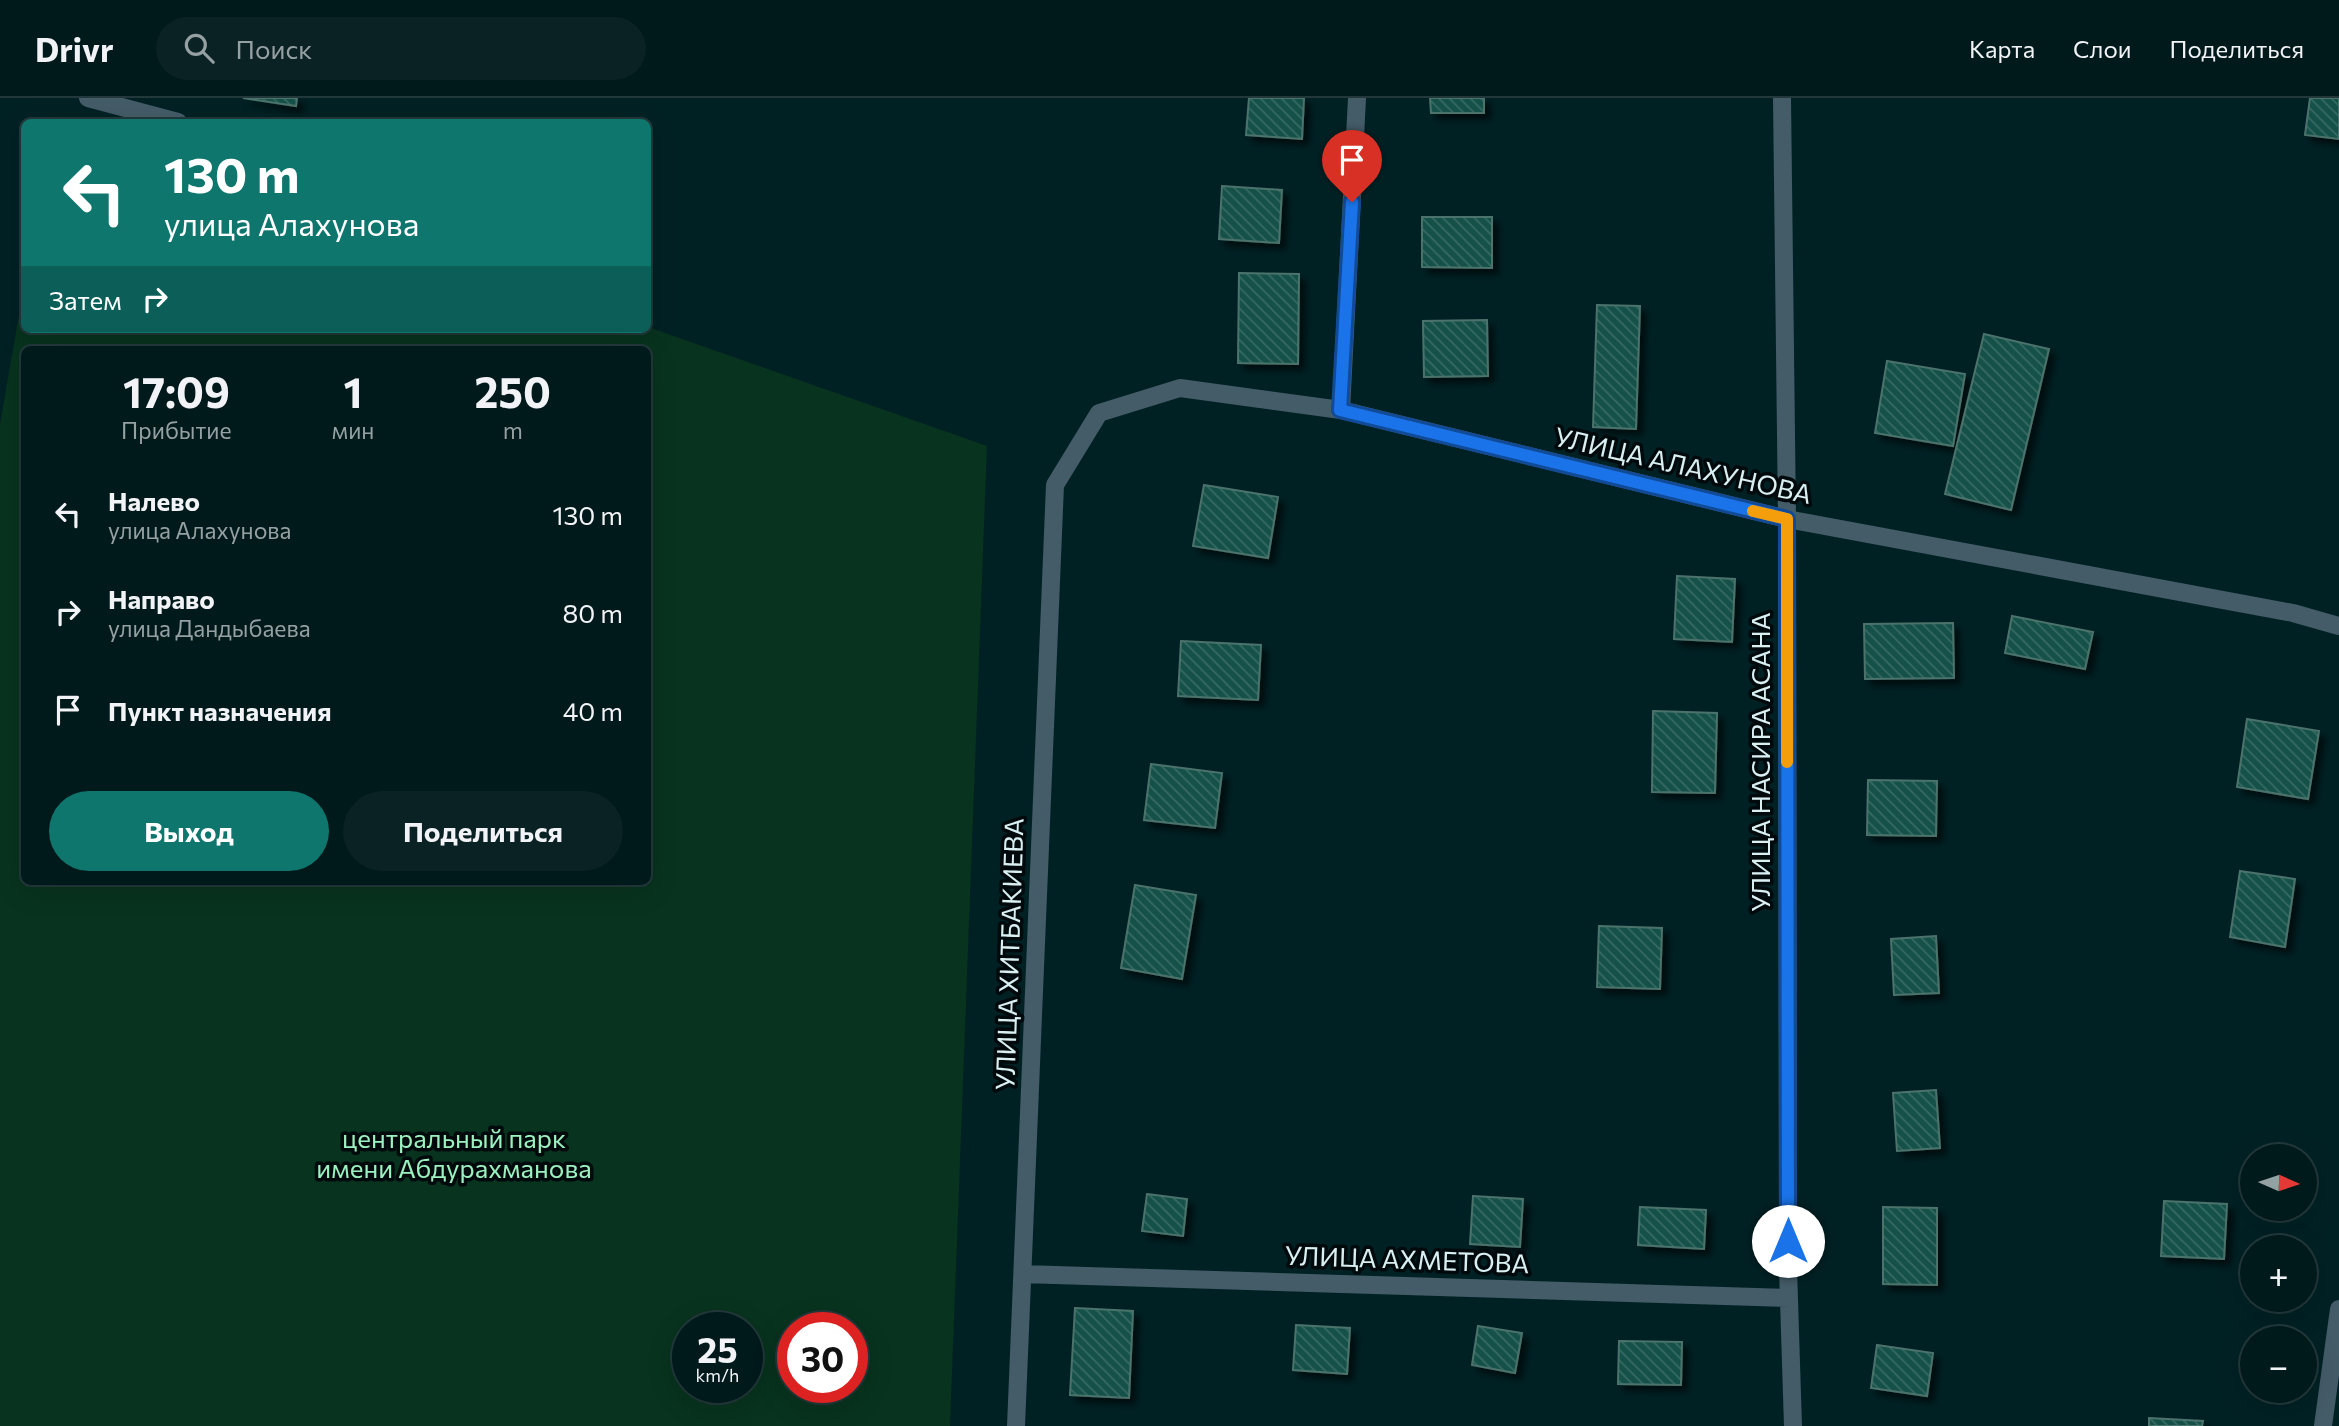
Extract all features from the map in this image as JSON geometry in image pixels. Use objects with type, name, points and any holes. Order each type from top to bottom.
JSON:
[{"type":"street","points":[[88,98],[128,103],[170,119]]},
{"type":"street","points":[[1340,410],[1357,98]]},
{"type":"street","name":"УЛИЦА НАСИРА АСАНА","points":[[1782,98],[1787,519],[1789,1298],[1793,1426]]},
{"type":"street","name":"УЛИЦА АЛАХУНОВА","points":[[1055,485],[1099,413],[1180,388],[1340,410],[1787,519],[2293,613],[2339,626]]},
{"type":"street","name":"УЛИЦА ХИТБАКИЕВА","points":[[1016,1426],[1055,485]]},
{"type":"street","name":"УЛИЦА АХМЕТОВА","points":[[1023,1274],[1789,1298]]},
{"type":"street","points":[[2323,1426],[2339,1309]]},
{"type":"green space","name":"центральный парк имени Абдурахманова","points":[[21,303],[21,333],[651,333],[651,328],[987,446],[950,1426],[0,1426],[0,424]]},
{"type":"building","points":[[243,98],[297,98],[296,106]]},
{"type":"building","points":[[1249,98],[1304,98],[1302,139],[1246,135]]},
{"type":"building","points":[[1430,98],[1484,98],[1484,113],[1431,113]]},
{"type":"building","points":[[2310,98],[2339,98],[2339,139],[2305,135]]},
{"type":"building","points":[[1222,186],[1282,190],[1279,243],[1219,239]]},
{"type":"building","points":[[1422,217],[1492,217],[1492,268],[1422,267]]},
{"type":"building","points":[[1239,273],[1299,274],[1298,364],[1238,363]]},
{"type":"building","points":[[1597,305],[1640,306],[1636,429],[1593,427]]},
{"type":"building","points":[[1487,320],[1488,376],[1424,377],[1423,321]]},
{"type":"building","points":[[1984,334],[2049,349],[2011,510],[1945,494]]},
{"type":"building","points":[[1887,361],[1965,374],[1953,446],[1875,433]]},
{"type":"building","points":[[1204,485],[1278,497],[1268,558],[1193,546]]},
{"type":"building","points":[[1677,576],[1735,579],[1732,642],[1674,639]]},
{"type":"building","points":[[2012,616],[2093,632],[2085,669],[2005,653]]},
{"type":"building","points":[[1953,623],[1954,678],[1865,679],[1864,624]]},
{"type":"building","points":[[1181,641],[1261,645],[1258,700],[1178,696]]},
{"type":"building","points":[[1653,711],[1717,713],[1715,793],[1652,792]]},
{"type":"building","points":[[2247,719],[2319,731],[2308,799],[2237,787]]},
{"type":"building","points":[[1151,764],[1222,773],[1215,828],[1144,820]]},
{"type":"building","points":[[1868,780],[1937,781],[1936,836],[1867,835]]},
{"type":"building","points":[[2240,871],[2295,879],[2285,947],[2230,937]]},
{"type":"building","points":[[1135,885],[1196,895],[1182,979],[1121,968]]},
{"type":"building","points":[[1599,926],[1662,928],[1660,989],[1597,987]]},
{"type":"building","points":[[1936,936],[1939,993],[1894,995],[1891,939]]},
{"type":"building","points":[[1936,1090],[1940,1148],[1897,1151],[1893,1093]]},
{"type":"building","points":[[1147,1194],[1187,1199],[1183,1236],[1142,1231]]},
{"type":"building","points":[[1473,1196],[1523,1199],[1520,1247],[1470,1244]]},
{"type":"building","points":[[2164,1201],[2227,1204],[2224,1259],[2161,1256]]},
{"type":"building","points":[[1640,1207],[1706,1210],[1704,1249],[1638,1245]]},
{"type":"building","points":[[1883,1207],[1937,1208],[1937,1285],[1883,1284]]},
{"type":"building","points":[[1075,1308],[1133,1311],[1129,1398],[1070,1395]]},
{"type":"building","points":[[1296,1325],[1350,1328],[1347,1374],[1293,1370]]},
{"type":"building","points":[[1478,1326],[1522,1333],[1515,1373],[1472,1365]]},
{"type":"building","points":[[1619,1341],[1682,1342],[1681,1385],[1618,1384]]},
{"type":"building","points":[[1877,1345],[1933,1353],[1927,1396],[1871,1388]]},
{"type":"building","points":[[2149,1418],[2203,1421],[2202,1426],[2149,1426]]},
{"type":"slow traffic","points":[[1753,511],[1787,519],[1787,762]]},
{"type":"route","points":[[1352,202],[1340,410],[1787,519],[1788,1241]]}]
